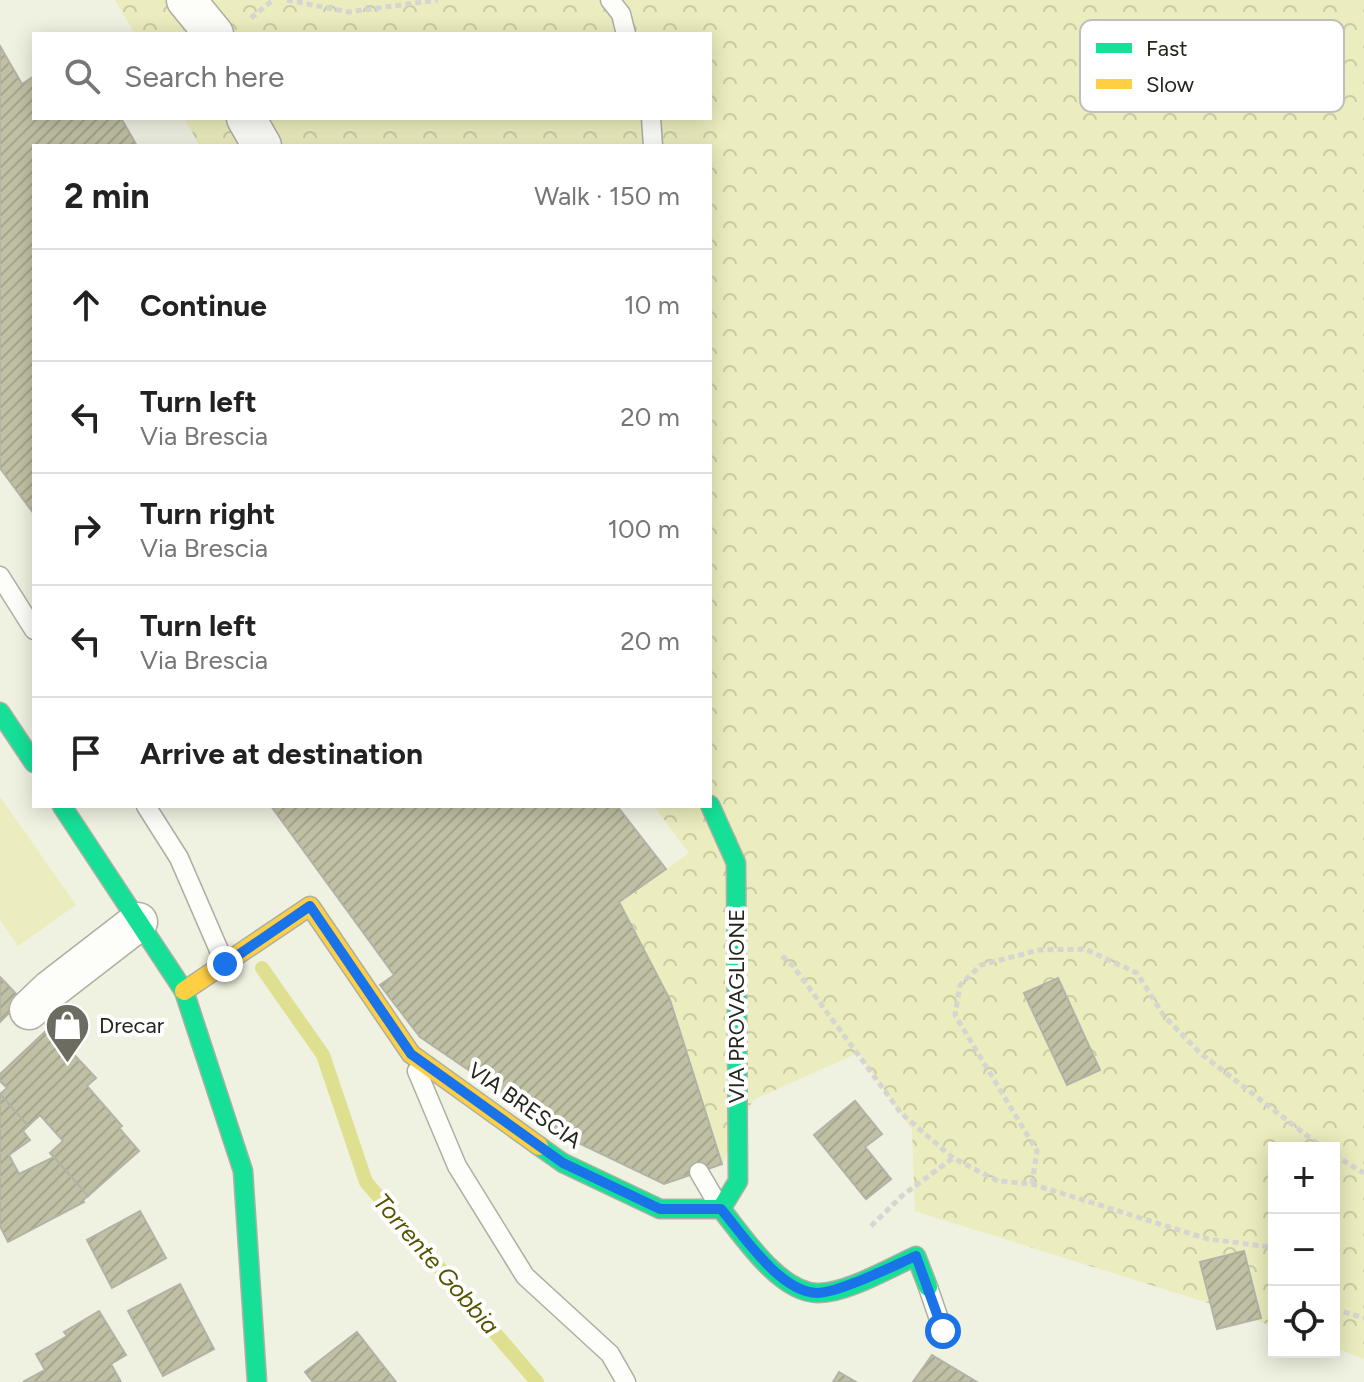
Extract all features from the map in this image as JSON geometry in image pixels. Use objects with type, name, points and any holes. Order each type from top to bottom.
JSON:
[{"type":"street","points":[[186,0],[212,32]]},
{"type":"street","points":[[247,120],[261,144]]},
{"type":"street","points":[[0,712],[32,760]]},
{"type":"street","points":[[63,808],[184,991],[243,1171],[257,1382]]},
{"type":"street","name":"VIA PROVAGLIONE","points":[[711,808],[736,863],[738,1181],[721,1209]]},
{"type":"street","name":"VIA BRESCIA","points":[[184,991],[310,906],[411,1054],[563,1163],[660,1209],[721,1209]]},
{"type":"street","points":[[40,1000],[138,922]]},
{"type":"street","points":[[721,1209],[776,1273],[792,1284],[817,1293],[859,1281],[916,1256],[928,1287]]},
{"type":"lane","points":[[610,0],[621,14],[626,32]]},
{"type":"lane","points":[[651,120],[653,144]]},
{"type":"lane","points":[[0,576],[32,627]]},
{"type":"lane","points":[[147,808],[179,858],[225,964]]},
{"type":"lane","points":[[408,1050],[457,1166],[525,1276],[610,1354],[626,1382]]},
{"type":"lane","points":[[699,1172],[721,1209]]},
{"type":"lane","points":[[928,1287],[943,1331]]},
{"type":"path","points":[[287,0],[349,12],[438,0]]},
{"type":"path","points":[[735,930],[754,930],[793,966],[901,1113],[953,1158],[998,1181],[1032,1184],[1208,1239],[1268,1247]]},
{"type":"path","points":[[1032,1184],[1037,1151],[955,1015],[960,985],[981,965],[1039,950],[1085,949],[1137,973],[1164,1016],[1200,1053],[1315,1142]]},
{"type":"path","points":[[868,1228],[903,1195],[953,1158]]},
{"type":"path","points":[[1340,1159],[1364,1173]]},
{"type":"path","points":[[1340,1311],[1364,1318]]},
{"type":"green space","points":[[115,0],[1364,0],[1364,1359],[1340,1350],[1340,1142],[1268,1142],[1268,1325],[915,1211],[912,1130],[858,1053],[753,1100],[722,1164],[670,1000],[619,902],[689,853],[655,808],[712,808],[712,144],[199,144],[185,120],[712,120],[712,32],[134,32]]},
{"type":"green space","points":[[0,797],[76,905],[18,946],[0,920]]},
{"type":"building","points":[[0,46],[22,84],[32,77],[32,120],[122,120],[136,144],[32,144],[32,511],[0,468]]},
{"type":"building","points":[[272,808],[619,808],[666,869],[619,902],[670,1000],[722,1164],[664,1184],[570,1139],[420,1037],[380,985],[394,975]]},
{"type":"building","points":[[0,977],[22,1000],[0,1022]]},
{"type":"building","points":[[1058,978],[1100,1070],[1067,1085],[1024,993]]},
{"type":"building","points":[[49,1028],[96,1078],[87,1086],[139,1151],[88,1196],[50,1153],[63,1141],[40,1115],[28,1126],[0,1094],[7,1088],[0,1081],[0,1074]]},
{"type":"building","points":[[0,1094],[28,1126],[23,1131],[30,1140],[9,1155],[19,1174],[54,1157],[88,1196],[84,1202],[8,1242],[0,1226]]},
{"type":"building","points":[[855,1101],[882,1134],[865,1147],[891,1179],[866,1199],[814,1135]]},
{"type":"building","points":[[140,1211],[166,1258],[112,1288],[87,1240]]},
{"type":"building","points":[[1244,1251],[1261,1318],[1217,1329],[1200,1262]]},
{"type":"building","points":[[180,1284],[214,1349],[163,1376],[128,1311]]},
{"type":"building","points":[[99,1311],[126,1355],[111,1364],[121,1382],[23,1382],[45,1370],[36,1354],[67,1336],[64,1332]]},
{"type":"building","points":[[357,1332],[396,1382],[313,1382],[305,1372]]},
{"type":"building","points":[[932,1355],[977,1382],[913,1382]]},
{"type":"building","points":[[839,1372],[856,1382],[833,1382]]},
{"type":"waterway","name":"Torrente Gobbia","points":[[262,968],[323,1055],[366,1182],[537,1382]]},
{"type":"traffic: fast","points":[[0,712],[32,760]]},
{"type":"traffic: fast","points":[[63,808],[184,991],[243,1171],[257,1382]]},
{"type":"traffic: fast","points":[[711,808],[736,863],[738,1181],[721,1209]]},
{"type":"traffic: fast","points":[[539,1146],[563,1163],[660,1209],[721,1209],[763,1261],[789,1283],[803,1290],[817,1293],[841,1289],[916,1256],[928,1287]]},
{"type":"traffic: slow","points":[[184,991],[310,906],[411,1054],[539,1146]]},
{"type":"place","name":"Drecar","points":[[68,1064]]},
{"type":"route","points":[[225,964],[310,906],[411,1054],[563,1163],[660,1209],[721,1209],[776,1273],[792,1284],[817,1293],[859,1281],[916,1256],[943,1331]]}]
